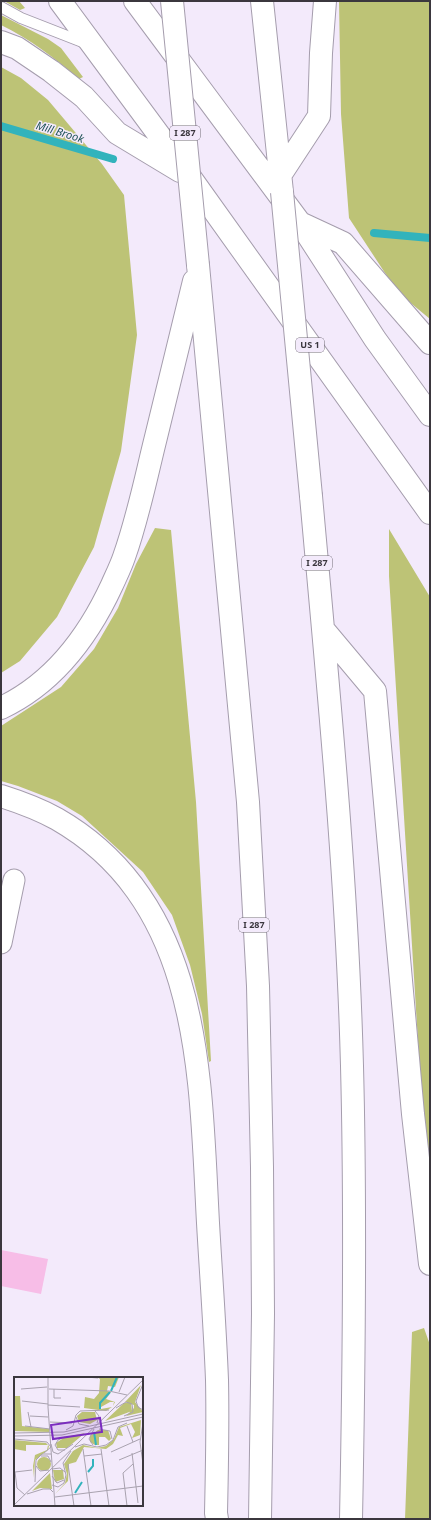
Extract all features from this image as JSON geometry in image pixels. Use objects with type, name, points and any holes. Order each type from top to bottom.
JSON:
[{"type":"highway","name":"US 1","points":[[60,1],[190,177],[430,513]]},
{"type":"highway","points":[[135,1],[300,223],[375,339],[430,415]]},
{"type":"highway","name":"I 287","points":[[172,1],[248,802],[258,986],[262,1167],[263,1314],[260,1519]]},
{"type":"highway","name":"I 287","points":[[262,1],[311,496],[334,754],[344,894],[352,1065],[354,1226],[354,1366],[351,1519]]},
{"type":"highway","points":[[281,183],[319,116],[321,53],[325,1]]},
{"type":"highway","points":[[1,42],[17,48],[84,96],[117,132],[190,177]]},
{"type":"highway","points":[[300,223],[343,243],[430,343]]},
{"type":"highway","points":[[1,708],[14,702],[36,687],[57,668],[89,629],[108,594],[124,558],[138,514],[198,265]]},
{"type":"highway","points":[[323,630],[375,691],[412,1114],[430,1264]]},
{"type":"highway","points":[[1,796],[29,805],[57,819],[93,844],[118,867],[141,896],[160,928],[184,995],[196,1055],[201,1103],[217,1379],[217,1519]]},
{"type":"street","points":[[1,943],[14,880]]},
{"type":"lane","points":[[1,7],[21,18],[92,45]]},
{"type":"green space","points":[[4,1],[19,1],[25,8],[20,10]]},
{"type":"green space","points":[[339,1],[430,1],[430,319],[401,295],[349,218],[341,114]]},
{"type":"green space","points":[[1,15],[48,39],[61,48],[83,77],[79,79],[42,49],[1,25]]},
{"type":"green space","points":[[1,67],[21,78],[48,100],[102,164],[124,195],[137,335],[121,451],[94,547],[57,617],[20,661],[1,673]]},
{"type":"green space","points":[[155,528],[171,530],[196,802],[211,1061],[209,1062],[202,1014],[190,965],[172,915],[143,872],[82,816],[57,801],[1,781],[1,726],[61,687],[94,649],[118,608],[136,564]]},
{"type":"green space","points":[[389,529],[430,597],[430,1181],[425,1154],[389,576]]},
{"type":"green space","points":[[424,1328],[430,1345],[430,1519],[405,1519],[412,1332]]},
{"type":"building","points":[[1,1250],[48,1259],[41,1294],[1,1286]]},
{"type":"waterway","name":"Mill Brook","points":[[1,126],[113,159]]},
{"type":"waterway","name":"Mill Brook","points":[[374,233],[430,238]]}]
